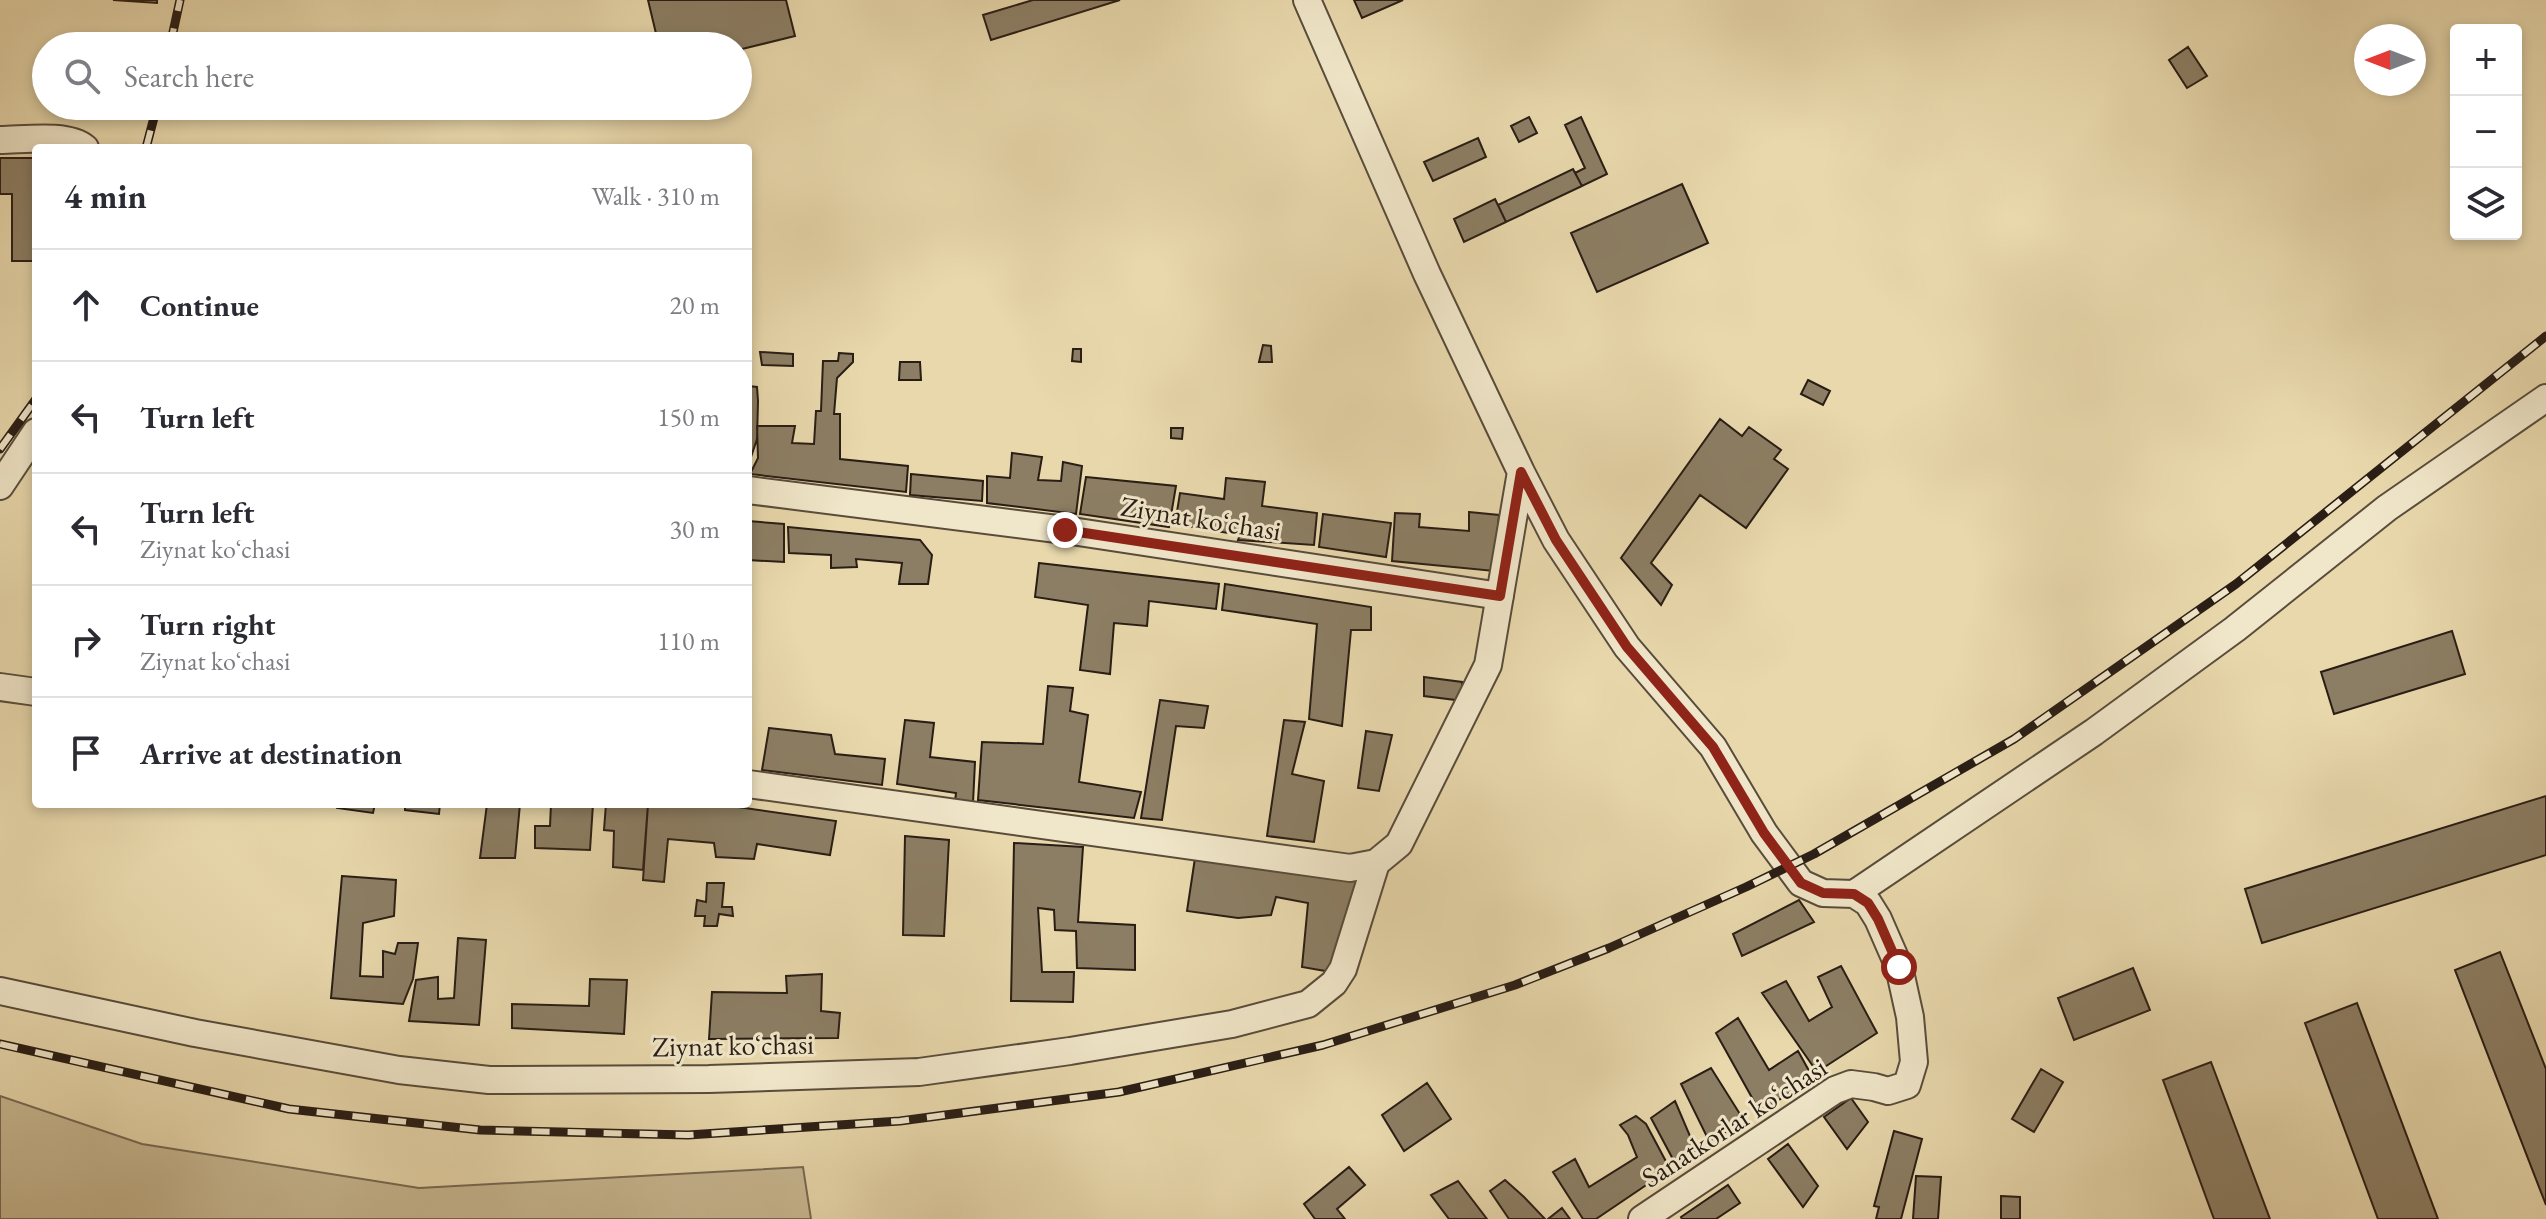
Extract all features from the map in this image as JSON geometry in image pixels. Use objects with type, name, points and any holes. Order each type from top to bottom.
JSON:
[{"type":"street","points":[[1307,0],[1427,274],[1556,540],[1627,647],[1713,747],[1764,833],[1801,883],[1823,893],[1854,894],[2094,732],[2235,629],[2387,508],[2546,398]]},
{"type":"street","points":[[0,140],[65,140],[79,144]]},
{"type":"street","points":[[0,486],[32,438]]},
{"type":"street","name":"Ziynat koʻchasi","points":[[0,991],[399,1070],[489,1080],[709,1079],[919,1072],[1232,1024],[1308,1004],[1334,983],[1343,969],[1376,863],[1399,844],[1488,665],[1521,472]]},
{"type":"street","name":"Ziynat koʻchasi","points":[[752,491],[1065,530],[1500,596]]},
{"type":"street","points":[[0,687],[32,691]]},
{"type":"street","points":[[752,785],[1350,868],[1376,863]]},
{"type":"street","name":"Sanatkorlar koʻchasi","points":[[1642,1219],[1835,1090],[1851,1084],[1888,1091],[1907,1085],[1914,1062],[1910,1017],[1899,967],[1878,919],[1868,903],[1854,894]]},
{"type":"shaded area","points":[[0,1096],[142,1144],[419,1188],[803,1167],[811,1219],[0,1219]]},
{"type":"building","points":[[113,0],[157,0],[157,3]]},
{"type":"building","points":[[648,0],[786,0],[795,36],[752,47],[752,32],[656,32]]},
{"type":"building","points":[[1033,0],[1120,0],[991,40],[983,15]]},
{"type":"building","points":[[1354,0],[1403,0],[1362,18]]},
{"type":"building","points":[[2188,47],[2207,76],[2187,88],[2169,60]]},
{"type":"building","points":[[1529,117],[1537,133],[1519,142],[1511,126]]},
{"type":"building","points":[[1581,117],[1607,174],[1582,186],[1575,173],[1585,168],[1565,125]]},
{"type":"building","points":[[1478,138],[1486,157],[1433,181],[1424,162]]},
{"type":"building","points":[[0,158],[32,158],[32,261],[12,261],[12,194],[0,194]]},
{"type":"building","points":[[1573,169],[1582,186],[1506,222],[1498,205]]},
{"type":"building","points":[[1682,184],[1708,243],[1597,292],[1571,233]]},
{"type":"building","points":[[1495,199],[1506,222],[1464,242],[1454,219]]},
{"type":"building","points":[[1263,345],[1271,346],[1272,362],[1259,362]]},
{"type":"building","points":[[1073,349],[1081,349],[1081,362],[1072,361]]},
{"type":"building","points":[[760,352],[793,354],[793,366],[762,365]]},
{"type":"building","points":[[839,353],[853,354],[853,362],[837,378],[834,414],[840,414],[840,459],[908,466],[906,492],[752,474],[758,458],[757,426],[795,426],[792,443],[814,444],[816,411],[821,411],[823,361],[838,361]]},
{"type":"building","points":[[900,362],[920,362],[921,380],[899,380]]},
{"type":"building","points":[[1808,380],[1830,391],[1823,405],[1801,394]]},
{"type":"building","points":[[752,386],[757,387],[757,439],[752,454]]},
{"type":"building","points":[[1720,419],[1742,436],[1749,427],[1781,450],[1774,459],[1788,469],[1746,528],[1700,495],[1651,563],[1672,585],[1661,605],[1621,558]]},
{"type":"building","points":[[1171,428],[1183,428],[1182,439],[1171,438]]},
{"type":"building","points":[[1012,453],[1042,457],[1038,480],[1061,481],[1063,462],[1082,466],[1076,514],[987,503],[987,476],[1010,478]]},
{"type":"building","points":[[911,474],[983,481],[982,501],[910,495]]},
{"type":"building","points":[[1086,477],[1176,486],[1169,527],[1080,514]]},
{"type":"building","points":[[1226,478],[1265,482],[1262,506],[1317,513],[1314,545],[1238,540],[1240,535],[1175,524],[1180,493],[1224,499]]},
{"type":"building","points":[[1469,512],[1499,515],[1494,571],[1392,561],[1395,513],[1420,514],[1419,527],[1469,531]]},
{"type":"building","points":[[1323,514],[1391,523],[1386,557],[1319,547]]},
{"type":"building","points":[[752,521],[784,524],[784,562],[752,560]]},
{"type":"building","points":[[788,527],[920,540],[932,555],[928,584],[899,584],[902,563],[856,559],[857,567],[831,568],[831,555],[789,553]]},
{"type":"building","points":[[1039,563],[1219,584],[1216,609],[1149,601],[1147,626],[1114,623],[1110,674],[1080,670],[1088,605],[1035,597]]},
{"type":"building","points":[[1225,584],[1371,607],[1371,630],[1351,630],[1342,726],[1309,719],[1317,624],[1222,610]]},
{"type":"building","points":[[2452,631],[2465,674],[2334,714],[2321,672]]},
{"type":"building","points":[[1424,677],[1462,682],[1464,701],[1424,696]]},
{"type":"building","points":[[1048,686],[1073,688],[1070,711],[1088,715],[1079,782],[1141,792],[1134,818],[978,800],[982,742],[1043,744]]},
{"type":"building","points":[[1160,700],[1208,706],[1204,728],[1176,726],[1162,820],[1141,818]]},
{"type":"building","points":[[905,720],[934,723],[930,757],[975,762],[973,803],[955,801],[956,793],[897,784]]},
{"type":"building","points":[[1284,720],[1305,722],[1292,774],[1324,781],[1314,842],[1267,836]]},
{"type":"building","points":[[769,728],[831,735],[835,754],[885,759],[882,785],[762,770]]},
{"type":"building","points":[[1366,731],[1392,735],[1379,791],[1358,788]]},
{"type":"building","points":[[2546,796],[2546,855],[2262,943],[2245,889]]},
{"type":"building","points":[[337,808],[374,808],[373,813]]},
{"type":"building","points":[[405,808],[440,808],[439,814]]},
{"type":"building","points":[[486,808],[520,808],[515,858],[480,858]]},
{"type":"building","points":[[551,808],[593,808],[590,850],[535,848],[535,826],[550,826]]},
{"type":"building","points":[[606,808],[648,808],[643,870],[613,867],[614,831],[604,830]]},
{"type":"building","points":[[648,808],[745,808],[836,821],[830,855],[757,844],[754,859],[716,857],[714,843],[668,839],[664,882],[643,880]]},
{"type":"building","points":[[905,836],[949,840],[944,936],[903,935]]},
{"type":"building","points":[[1014,843],[1083,847],[1078,922],[1135,925],[1135,970],[1077,968],[1076,931],[1055,930],[1054,910],[1038,908],[1042,972],[1074,972],[1073,1002],[1011,1001]]},
{"type":"building","points":[[1195,858],[1357,881],[1337,973],[1302,967],[1308,903],[1276,897],[1271,915],[1238,918],[1187,911]]},
{"type":"building","points":[[342,876],[396,880],[394,916],[363,923],[360,976],[383,977],[383,951],[395,954],[398,943],[418,943],[413,979],[403,1004],[331,998]]},
{"type":"building","points":[[707,883],[724,883],[722,907],[732,907],[733,916],[719,914],[717,926],[704,926],[705,916],[695,916],[697,900],[706,902]]},
{"type":"building","points":[[1799,900],[1814,922],[1742,956],[1733,934]]},
{"type":"building","points":[[458,938],[486,940],[479,1025],[409,1021],[416,980],[438,977],[438,999],[454,998]]},
{"type":"building","points":[[2500,952],[2546,1069],[2546,1205],[2455,970]]},
{"type":"building","points":[[1841,966],[1877,1033],[1817,1072],[1762,993],[1786,981],[1809,1021],[1832,1007],[1818,977]]},
{"type":"building","points":[[2133,968],[2150,1010],[2074,1040],[2058,998]]},
{"type":"building","points":[[822,974],[821,1011],[840,1013],[838,1038],[709,1039],[712,992],[787,993],[786,976]]},
{"type":"building","points":[[590,979],[627,980],[624,1034],[512,1028],[512,1004],[589,1006]]},
{"type":"building","points":[[2357,1003],[2438,1219],[2378,1219],[2305,1023]]},
{"type":"building","points":[[1738,1018],[1769,1070],[1798,1051],[1813,1078],[1760,1112],[1716,1033]]},
{"type":"building","points":[[2211,1062],[2270,1219],[2214,1219],[2163,1080]]},
{"type":"building","points":[[1711,1068],[1745,1122],[1709,1141],[1681,1084]]},
{"type":"building","points":[[2041,1069],[2063,1082],[2034,1132],[2012,1119]]},
{"type":"building","points":[[1427,1083],[1451,1119],[1404,1151],[1382,1115]]},
{"type":"building","points":[[1851,1098],[1868,1122],[1847,1149],[1824,1117]]},
{"type":"building","points":[[1675,1101],[1696,1150],[1675,1163],[1651,1118]]},
{"type":"building","points":[[1636,1116],[1646,1124],[1670,1169],[1596,1219],[1583,1219],[1553,1172],[1575,1159],[1589,1187],[1637,1157],[1620,1125]]},
{"type":"building","points":[[1894,1131],[1922,1139],[1901,1219],[1876,1219],[1879,1207],[1874,1206]]},
{"type":"building","points":[[1788,1144],[1818,1186],[1803,1207],[1768,1159]]},
{"type":"building","points":[[1349,1167],[1365,1185],[1337,1209],[1345,1219],[1315,1219],[1304,1204]]},
{"type":"building","points":[[1916,1176],[1941,1177],[1938,1219],[1913,1219]]},
{"type":"building","points":[[1505,1180],[1545,1219],[1509,1219],[1490,1191]]},
{"type":"building","points":[[1458,1181],[1487,1219],[1449,1219],[1431,1195]]},
{"type":"building","points":[[1728,1185],[1740,1203],[1716,1219],[1682,1219],[1681,1217]]},
{"type":"building","points":[[2001,1196],[2020,1197],[2020,1219],[2001,1219]]},
{"type":"building","points":[[1562,1208],[1570,1219],[1548,1219]]},
{"type":"railway","points":[[173,32],[180,0]]},
{"type":"railway","points":[[147,144],[153,120]]},
{"type":"railway","points":[[0,1044],[289,1109],[480,1130],[688,1135],[900,1121],[1119,1092],[1323,1045],[1515,985],[1609,948],[1814,854],[2014,739],[2236,584],[2546,336]]},
{"type":"railway","points":[[0,449],[32,405]]},
{"type":"route","points":[[1065,530],[1500,596],[1521,472],[1556,540],[1627,647],[1713,747],[1764,833],[1801,883],[1823,893],[1854,894],[1868,903],[1899,967]]}]
